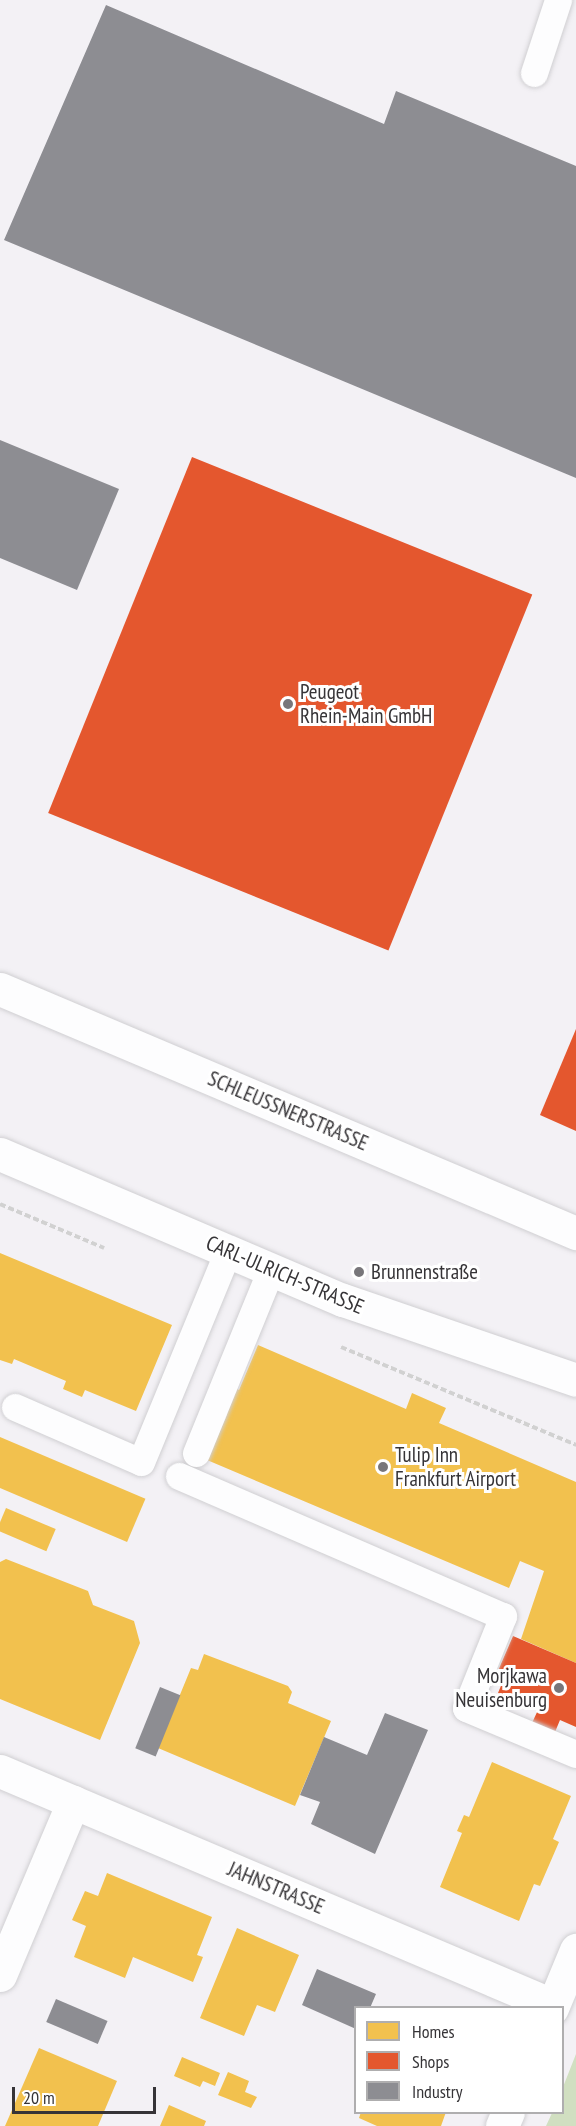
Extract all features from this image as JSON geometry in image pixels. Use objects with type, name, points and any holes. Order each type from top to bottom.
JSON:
[{"type":"street","name":"SCHLEUSSNERSTRASSE","points":[[0,989],[576,1233]]},
{"type":"street","name":"CARL-ULRICH-STRASSE","points":[[0,1154],[397,1321],[576,1380]]},
{"type":"street","name":"JAHNSTRASSE","points":[[0,1771],[552,2006]]},
{"type":"street","points":[[0,1975],[73,1802]]},
{"type":"street","points":[[552,2006],[576,1950]]},
{"type":"lane","points":[[534,73],[558,0]]},
{"type":"lane","points":[[15,1407],[141,1462],[228,1251]]},
{"type":"lane","points":[[196,1453],[272,1269]]},
{"type":"lane","points":[[179,1476],[503,1616],[466,1708],[576,1754]]},
{"type":"green space","points":[[576,2054],[576,2126],[546,2126],[552,2114],[564,2114],[564,2084]]},
{"type":"building: Homes","points":[[0,1253],[172,1325],[136,1411],[85,1390],[82,1397],[63,1389],[66,1381],[14,1359],[12,1364],[0,1360]]},
{"type":"building: Homes","name":"Tulip Inn Frankfurt Airport","points":[[258,1345],[406,1409],[412,1393],[446,1408],[439,1423],[576,1482],[576,1663],[521,1639],[544,1571],[520,1561],[509,1588],[207,1460],[227,1415],[220,1412],[231,1386],[239,1390]]},
{"type":"building: Homes","points":[[0,1437],[145,1499],[127,1542],[0,1488]]},
{"type":"building: Homes","points":[[6,1508],[56,1529],[46,1551],[0,1532],[0,1522]]},
{"type":"building: Homes","points":[[6,1559],[88,1591],[93,1605],[134,1621],[140,1643],[100,1740],[0,1699],[0,1562]]},
{"type":"building: Homes","points":[[204,1654],[288,1686],[292,1692],[288,1703],[331,1721],[295,1806],[158,1748],[191,1668],[198,1670]]},
{"type":"building: Homes","points":[[492,1762],[571,1796],[553,1839],[559,1842],[540,1886],[534,1884],[519,1921],[440,1887],[462,1833],[457,1831],[464,1815],[469,1817]]},
{"type":"building: Homes","points":[[107,1873],[212,1917],[197,1955],[203,1957],[193,1982],[133,1957],[125,1978],[74,1957],[86,1926],[72,1920],[85,1891],[98,1896]]},
{"type":"building: Homes","points":[[237,1928],[299,1955],[275,2012],[257,2005],[244,2036],[200,2018]]},
{"type":"building: Homes","points":[[39,2048],[117,2081],[98,2126],[5,2126]]},
{"type":"building: Homes","points":[[182,2057],[220,2073],[215,2086],[203,2081],[200,2087],[174,2076]]},
{"type":"building: Homes","points":[[228,2072],[249,2081],[245,2092],[257,2097],[251,2108],[218,2095]]},
{"type":"building: Homes","points":[[169,2105],[206,2121],[204,2126],[160,2126]]},
{"type":"building: Homes","points":[[360,2114],[445,2114],[441,2126],[377,2126],[359,2118]]},
{"type":"building: Shops","name":"Peugeot Rhein-Main GmbH","points":[[192,457],[532,594],[388,951],[48,813]]},
{"type":"building: Shops","points":[[576,1029],[576,1131],[540,1115]]},
{"type":"building: Shops","points":[[513,1636],[576,1663],[576,1727],[560,1720],[555,1732],[532,1723],[538,1710],[498,1693],[505,1676],[497,1673]]},
{"type":"building: Industry","points":[[106,5],[384,124],[396,91],[576,166],[576,478],[4,240]]},
{"type":"building: Industry","points":[[0,440],[119,489],[77,590],[0,558]]},
{"type":"building: Industry","points":[[160,1687],[180,1695],[156,1756],[135,1748]]},
{"type":"building: Industry","points":[[385,1713],[428,1730],[375,1854],[311,1824],[320,1802],[300,1795],[324,1737],[367,1755]]},
{"type":"building: Industry","points":[[317,1969],[376,1994],[371,2006],[354,2006],[354,2028],[302,2005]]},
{"type":"building: Industry","points":[[56,1999],[108,2021],[98,2044],[46,2022]]},
{"type":"place","name":"Peugeot Rhein-Main GmbH","points":[[288,704]]},
{"type":"place","name":"Brunnenstraße","points":[[359,1272]]},
{"type":"place","name":"Tulip Inn Frankfurt Airport","points":[[383,1467]]},
{"type":"place","name":"Morjkawa Neuisenburg","points":[[559,1688]]}]
